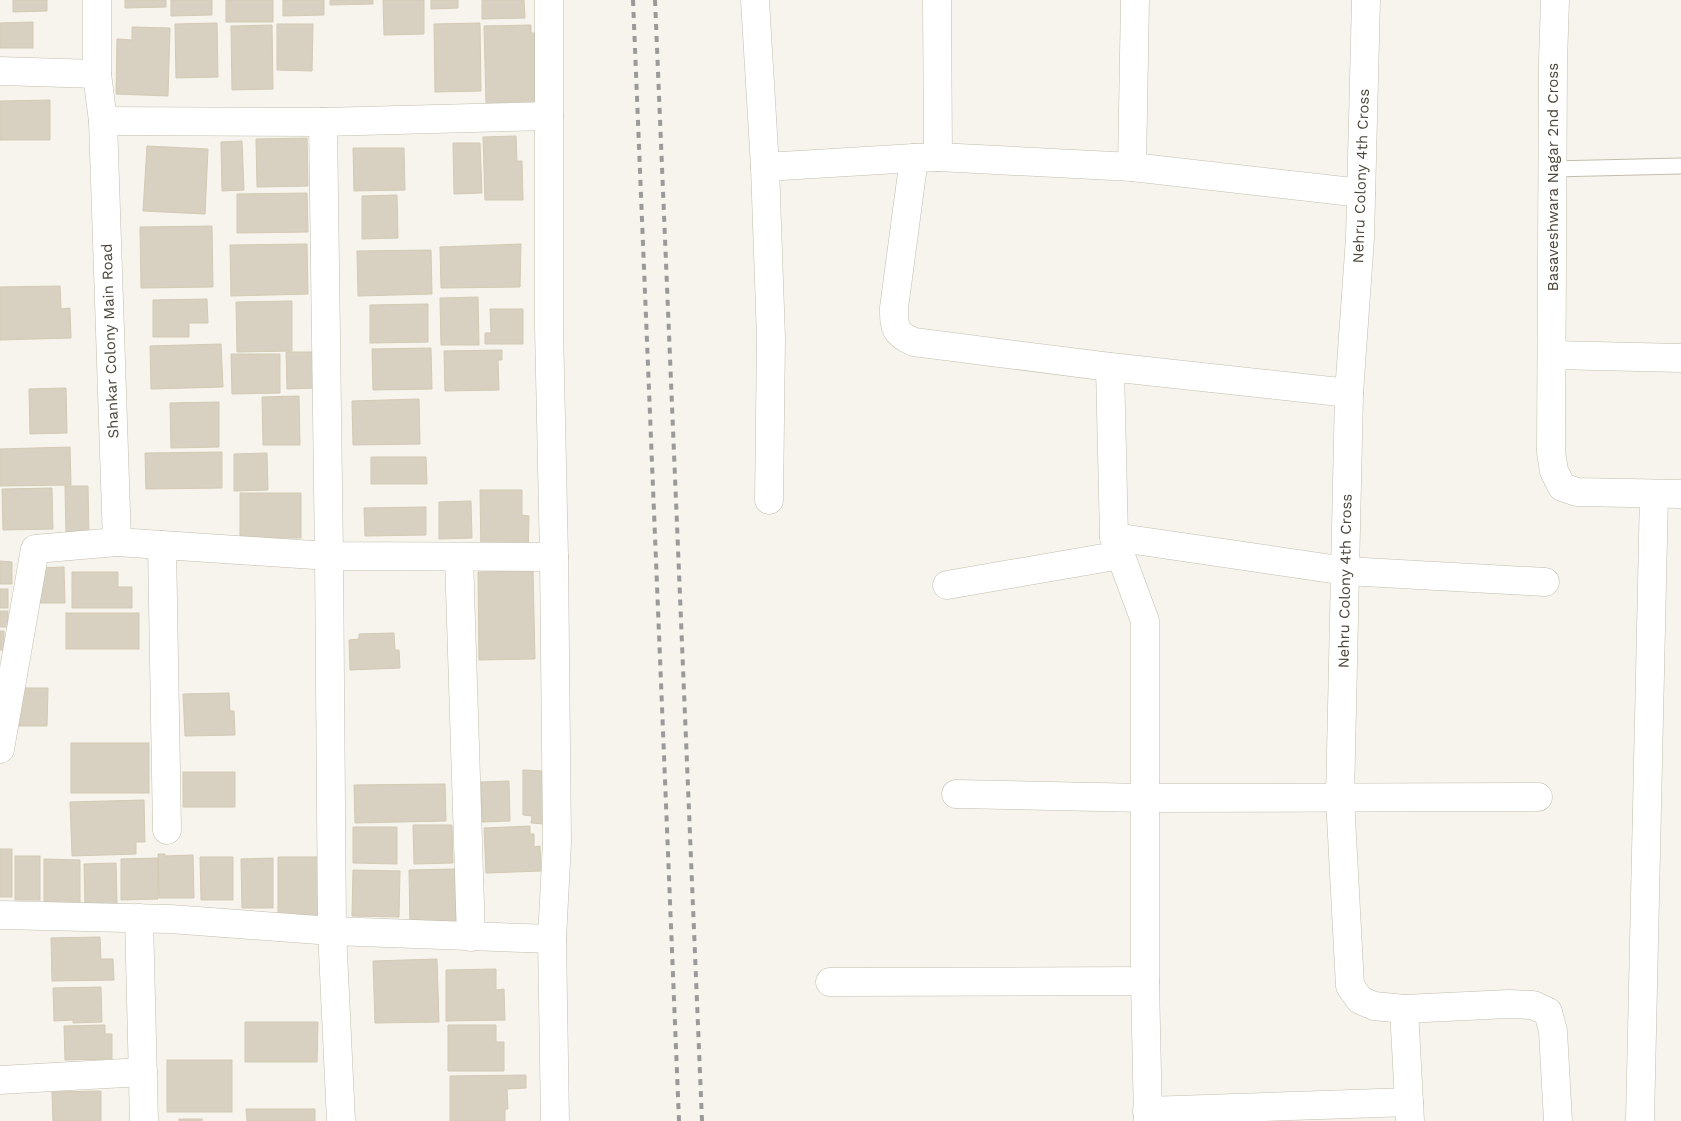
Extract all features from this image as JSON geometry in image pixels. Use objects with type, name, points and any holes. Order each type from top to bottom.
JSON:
[{"type":"street","name":"Shankar Colony Main Road","points":[[97,0],[97,74],[103,121],[117,542]]},
{"type":"street","points":[[549,0],[549,328],[557,842],[552,939],[555,1121]]},
{"type":"street","points":[[755,0],[765,167],[771,338],[769,500]]},
{"type":"street","points":[[937,0],[926,158],[894,308],[894,323],[902,337],[914,342],[1110,367],[1349,393]]},
{"type":"street","points":[[1132,167],[1135,0]]},
{"type":"street","name":"Nehru Colony 4th Cross","points":[[1366,0],[1360,238],[1349,393],[1340,798],[1350,986],[1360,1000],[1374,1006],[1404,1009],[1509,1004],[1533,1005],[1548,1012],[1553,1031],[1558,1121]]},
{"type":"street","name":"Basaveshwara Nagar 2nd Cross","points":[[1555,0],[1552,169],[1552,452],[1554,471],[1562,487],[1577,492],[1654,494]]},
{"type":"street","points":[[0,71],[97,74]]},
{"type":"street","points":[[103,121],[323,122],[549,116]]},
{"type":"street","points":[[323,122],[332,931],[341,1121]]},
{"type":"street","points":[[765,167],[926,158],[1132,167],[1361,193]]},
{"type":"street","points":[[1552,355],[1681,358]]},
{"type":"street","points":[[1110,367],[1117,546],[1144,621],[1145,981],[1148,1116],[1409,1112],[1404,1009]]},
{"type":"street","points":[[1640,1121],[1654,494],[1681,494]]},
{"type":"street","points":[[0,749],[35,549],[117,542],[329,556],[554,557]]},
{"type":"street","points":[[162,545],[167,830]]},
{"type":"street","points":[[947,585],[1117,546],[1346,571],[1545,582]]},
{"type":"street","points":[[459,556],[471,937]]},
{"type":"street","points":[[956,794],[1145,798],[1538,797]]},
{"type":"street","points":[[0,915],[139,918],[332,931],[552,939]]},
{"type":"street","points":[[139,918],[144,1121]]},
{"type":"street","points":[[830,982],[1145,981]]},
{"type":"street","points":[[0,1080],[142,1072]]},
{"type":"lane","points":[[1552,169],[1681,166]]},
{"type":"building","points":[[13,0],[47,0],[47,11],[13,12]]},
{"type":"building","points":[[125,0],[166,0],[166,7],[125,8]]},
{"type":"building","points":[[171,0],[212,0],[212,15],[171,16]]},
{"type":"building","points":[[226,0],[273,0],[273,22],[226,22]]},
{"type":"building","points":[[283,0],[324,0],[324,15],[283,16]]},
{"type":"building","points":[[330,0],[373,0],[373,4],[330,5]]},
{"type":"building","points":[[383,0],[424,0],[424,34],[384,35]]},
{"type":"building","points":[[431,0],[458,0],[458,8],[431,9]]},
{"type":"building","points":[[482,0],[524,0],[525,18],[482,19]]},
{"type":"building","points":[[33,22],[33,48],[0,48],[0,23]]},
{"type":"building","points":[[217,23],[218,77],[176,78],[175,24]]},
{"type":"building","points":[[480,23],[481,91],[435,92],[434,24]]},
{"type":"building","points":[[277,24],[313,24],[312,71],[277,70]]},
{"type":"building","points":[[272,25],[273,89],[232,90],[231,26]]},
{"type":"building","points":[[531,25],[531,33],[535,33],[536,103],[486,104],[484,26]]},
{"type":"building","points":[[132,27],[170,28],[168,96],[116,94],[117,39],[132,40]]},
{"type":"building","points":[[50,100],[50,140],[0,140],[0,101]]},
{"type":"building","points":[[516,136],[517,161],[522,161],[523,200],[485,200],[483,137]]},
{"type":"building","points":[[307,138],[308,186],[257,187],[256,139]]},
{"type":"building","points":[[242,141],[244,190],[222,191],[221,142]]},
{"type":"building","points":[[453,143],[480,143],[482,193],[454,194]]},
{"type":"building","points":[[147,146],[208,149],[205,214],[143,211]]},
{"type":"building","points":[[353,148],[404,148],[405,190],[354,191]]},
{"type":"building","points":[[307,193],[308,232],[237,233],[237,194]]},
{"type":"building","points":[[397,195],[398,238],[362,239],[362,196]]},
{"type":"building","points":[[212,226],[213,287],[141,288],[140,227]]},
{"type":"building","points":[[307,244],[308,294],[231,296],[230,245]]},
{"type":"building","points":[[521,244],[520,287],[441,288],[440,247]]},
{"type":"building","points":[[431,250],[432,294],[358,296],[357,251]]},
{"type":"building","points":[[60,286],[61,309],[70,308],[71,338],[0,340],[0,287]]},
{"type":"building","points":[[478,297],[479,345],[441,345],[440,298]]},
{"type":"building","points":[[207,299],[208,323],[189,323],[189,337],[153,337],[153,300]]},
{"type":"building","points":[[292,301],[292,351],[237,352],[236,302]]},
{"type":"building","points":[[428,304],[428,342],[370,343],[370,305]]},
{"type":"building","points":[[490,309],[523,309],[523,344],[485,344],[485,333],[491,333]]},
{"type":"building","points":[[221,344],[223,387],[151,389],[150,346]]},
{"type":"building","points":[[431,348],[432,389],[373,390],[372,349]]},
{"type":"building","points":[[502,350],[502,360],[498,360],[499,390],[445,391],[444,351]]},
{"type":"building","points":[[286,352],[316,352],[317,388],[287,389]]},
{"type":"building","points":[[231,354],[280,354],[280,393],[232,394]]},
{"type":"building","points":[[66,388],[67,433],[30,434],[29,389]]},
{"type":"building","points":[[299,396],[300,445],[263,445],[262,397]]},
{"type":"building","points":[[419,399],[420,444],[353,445],[352,401]]},
{"type":"building","points":[[219,402],[219,447],[171,448],[170,403]]},
{"type":"building","points":[[70,447],[71,485],[0,486],[0,449]]},
{"type":"building","points":[[222,452],[222,488],[146,489],[145,453]]},
{"type":"building","points":[[267,453],[268,490],[234,491],[234,454]]},
{"type":"building","points":[[371,457],[426,457],[427,484],[371,484]]},
{"type":"building","points":[[65,486],[88,486],[89,536],[66,536]]},
{"type":"building","points":[[52,488],[53,529],[3,530],[2,489]]},
{"type":"building","points":[[480,490],[522,490],[522,515],[529,516],[528,554],[481,553]]},
{"type":"building","points":[[240,493],[301,493],[301,538],[240,538]]},
{"type":"building","points":[[471,501],[472,538],[439,539],[439,502]]},
{"type":"building","points":[[426,507],[426,535],[365,536],[364,508]]},
{"type":"building","points":[[0,561],[12,562],[12,584],[0,584]]},
{"type":"building","points":[[64,567],[65,603],[39,603],[38,568]]},
{"type":"building","points":[[533,571],[535,659],[479,660],[478,572]]},
{"type":"building","points":[[72,572],[118,572],[118,587],[132,587],[132,608],[72,608]]},
{"type":"building","points":[[0,589],[8,589],[8,608],[0,608]]},
{"type":"building","points":[[0,611],[8,611],[8,627],[0,627]]},
{"type":"building","points":[[66,613],[139,613],[139,649],[66,649]]},
{"type":"building","points":[[0,631],[4,631],[4,650],[0,650]]},
{"type":"building","points":[[394,633],[395,650],[399,650],[400,668],[350,670],[349,640],[359,639],[359,634]]},
{"type":"building","points":[[18,688],[48,688],[47,726],[19,726]]},
{"type":"building","points":[[229,693],[230,711],[234,711],[235,735],[185,736],[183,694]]},
{"type":"building","points":[[71,743],[149,743],[149,793],[71,793]]},
{"type":"building","points":[[523,770],[544,771],[544,824],[531,823],[532,816],[523,815]]},
{"type":"building","points":[[183,772],[235,772],[235,807],[183,807]]},
{"type":"building","points":[[509,781],[510,821],[482,822],[481,782]]},
{"type":"building","points":[[445,784],[446,821],[355,823],[354,785]]},
{"type":"building","points":[[144,800],[145,842],[136,842],[136,854],[72,856],[70,802]]},
{"type":"building","points":[[413,825],[452,825],[453,863],[414,864]]},
{"type":"building","points":[[530,826],[530,834],[534,834],[534,847],[540,846],[541,871],[486,873],[484,828]]},
{"type":"building","points":[[353,827],[397,827],[397,864],[353,863]]},
{"type":"building","points":[[0,849],[12,849],[12,897],[0,897]]},
{"type":"building","points":[[158,854],[165,854],[165,856],[193,855],[194,898],[159,898]]},
{"type":"building","points":[[15,856],[40,856],[40,900],[15,900]]},
{"type":"building","points":[[200,857],[233,857],[233,900],[201,900]]},
{"type":"building","points":[[278,857],[318,857],[318,916],[278,915]]},
{"type":"building","points":[[158,858],[158,899],[121,900],[121,859]]},
{"type":"building","points":[[273,858],[273,908],[242,908],[241,859]]},
{"type":"building","points":[[44,859],[80,860],[80,904],[44,904]]},
{"type":"building","points":[[116,863],[117,904],[85,905],[84,864]]},
{"type":"building","points":[[455,869],[456,924],[410,925],[409,870]]},
{"type":"building","points":[[353,870],[400,871],[399,917],[352,916]]},
{"type":"building","points":[[100,937],[101,959],[113,959],[114,980],[52,981],[51,938]]},
{"type":"building","points":[[437,959],[439,1022],[375,1023],[373,961]]},
{"type":"building","points":[[496,969],[496,990],[504,989],[505,1020],[446,1021],[446,970]]},
{"type":"building","points":[[101,987],[102,1022],[73,1023],[73,1020],[54,1021],[53,988]]},
{"type":"building","points":[[245,1022],[318,1022],[317,1062],[245,1062]]},
{"type":"building","points":[[105,1025],[105,1034],[112,1034],[112,1059],[65,1060],[64,1026]]},
{"type":"building","points":[[448,1025],[496,1025],[496,1042],[504,1042],[504,1071],[448,1071]]},
{"type":"building","points":[[167,1060],[232,1060],[232,1112],[167,1112]]},
{"type":"building","points":[[526,1075],[526,1088],[507,1089],[508,1109],[505,1109],[505,1121],[450,1121],[450,1076]]},
{"type":"building","points":[[101,1091],[101,1121],[53,1121],[52,1092]]},
{"type":"building","points":[[246,1109],[315,1109],[315,1121],[247,1121]]},
{"type":"building","points":[[179,1119],[202,1119],[202,1121],[179,1121]]},
{"type":"railway","points":[[633,0],[679,1121]]},
{"type":"railway","points":[[655,0],[702,1121]]}]
